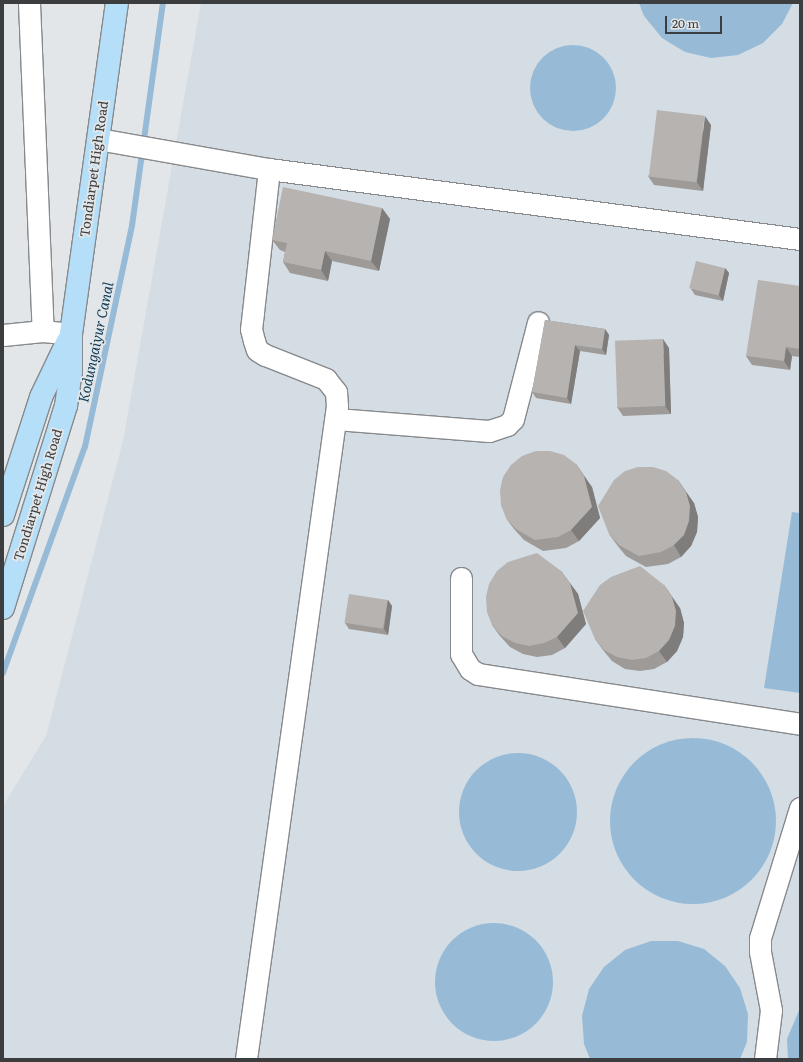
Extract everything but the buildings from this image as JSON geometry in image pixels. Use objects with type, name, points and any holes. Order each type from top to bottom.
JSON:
[{"type":"main road","name":"Tondiarpet High Road","points":[[3,608],[66,406],[71,372],[71,334],[117,3]]},
{"type":"main road","name":"Tondiarpet High Road","points":[[3,514],[41,397],[71,334]]},
{"type":"street","points":[[29,3],[43,331]]},
{"type":"street","points":[[98,139],[161,148],[269,169],[800,239]]},
{"type":"street","points":[[246,1059],[338,399],[332,384],[326,379],[265,355],[257,350],[254,340],[251,329],[252,312],[269,169]]},
{"type":"street","points":[[336,418],[489,431],[507,425],[513,419],[538,322]]},
{"type":"street","points":[[3,335],[43,331],[71,334]]},
{"type":"street","points":[[461,578],[461,654],[470,669],[478,674],[800,724]]},
{"type":"street","points":[[765,1059],[771,1010],[760,952],[760,938],[800,808]]},
{"type":"shaded area","points":[[201,3],[800,3],[800,1059],[3,1059],[3,806],[46,736],[123,441]]},
{"type":"water","points":[[639,3],[793,3],[782,24],[763,43],[738,55],[711,58],[685,52],[662,38],[644,16]]},
{"type":"water","points":[[573,45],[589,48],[597,52],[609,64],[613,72],[616,88],[613,104],[609,112],[597,124],[589,128],[573,131],[557,128],[549,124],[537,112],[533,104],[530,88],[533,72],[537,64],[549,52],[557,48]]},
{"type":"water","points":[[792,512],[800,513],[800,693],[764,688]]},
{"type":"water","points":[[685,738],[701,738],[725,744],[752,762],[770,789],[776,813],[776,829],[770,853],[752,880],[725,898],[701,904],[685,904],[661,898],[640,885],[629,874],[616,853],[610,829],[610,813],[616,789],[629,768],[640,757],[661,744]]},
{"type":"water","points":[[518,753],[540,758],[551,763],[567,779],[572,790],[577,812],[572,834],[567,845],[551,861],[540,866],[518,871],[496,866],[485,861],[469,845],[464,834],[459,812],[464,790],[469,779],[485,763],[496,758]]},
{"type":"water","points":[[494,923],[505,924],[527,933],[543,949],[552,971],[552,993],[543,1015],[527,1031],[505,1040],[494,1041],[483,1040],[461,1031],[445,1015],[436,993],[435,982],[436,971],[445,949],[461,933],[483,924]]},
{"type":"water","points":[[651,941],[678,941],[704,949],[725,966],[740,988],[748,1014],[747,1042],[740,1059],[590,1059],[584,1044],[582,1016],[589,989],[604,967],[625,950]]},
{"type":"water","points":[[800,1008],[800,1059],[788,1059],[787,1039]]},
{"type":"waterway","name":"Kodungaiyur Canal","points":[[3,673],[85,447],[132,226],[163,3]]}]
